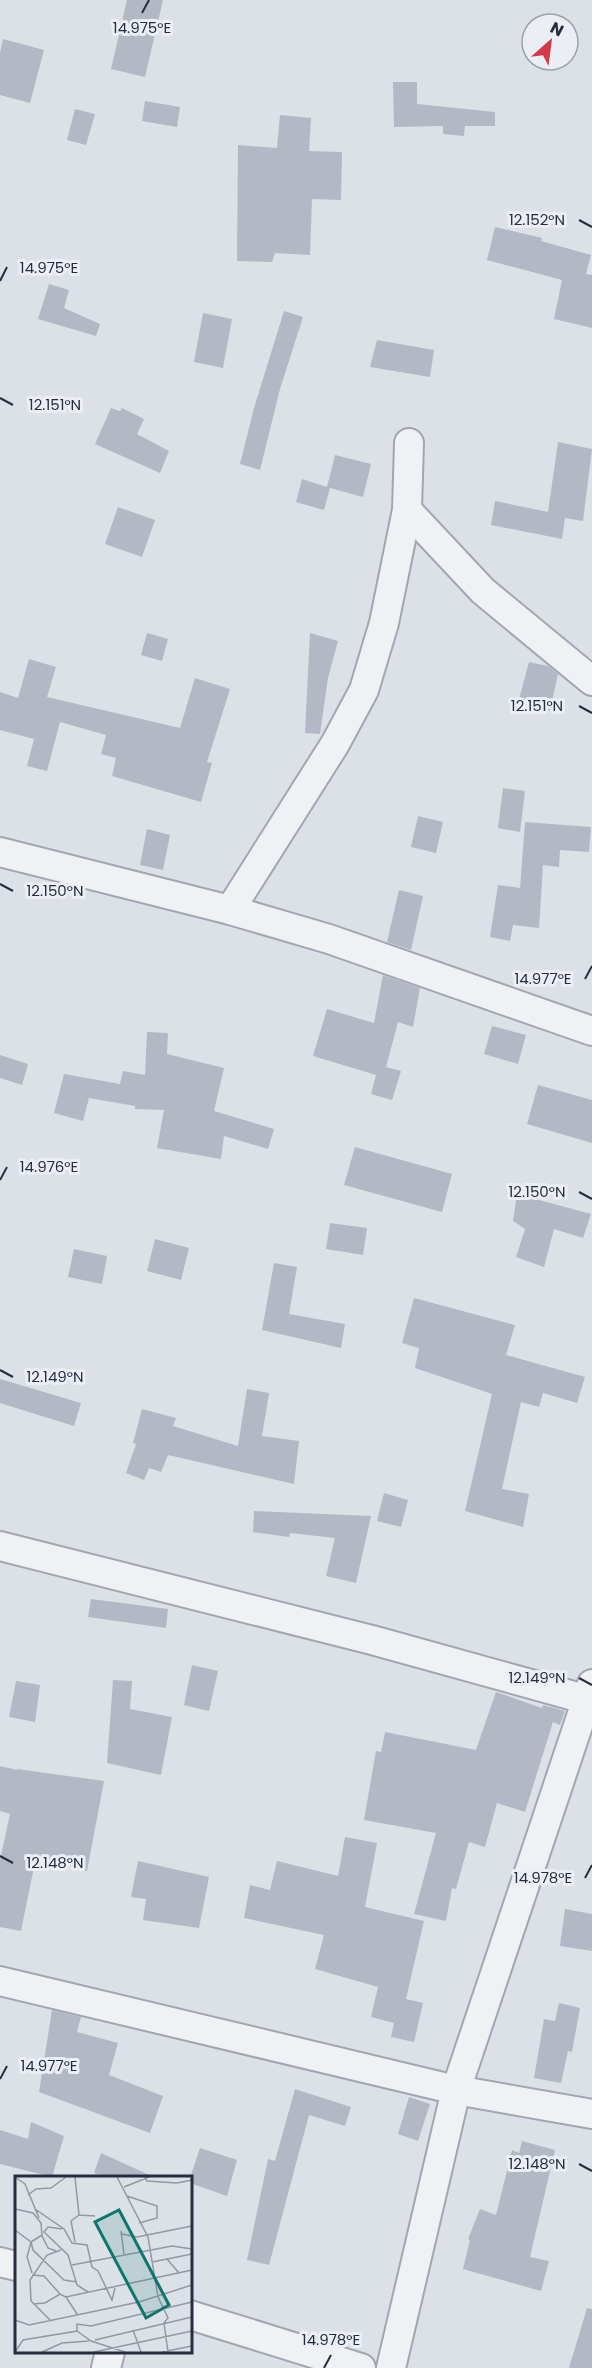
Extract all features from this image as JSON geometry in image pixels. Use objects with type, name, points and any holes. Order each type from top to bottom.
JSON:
[{"type":"street","points":[[230,910],[335,744],[364,690],[384,623],[407,510],[409,443]]},
{"type":"street","points":[[407,510],[483,591],[592,681]]},
{"type":"street","points":[[0,852],[230,910],[329,939],[592,1031]]},
{"type":"street","points":[[0,1546],[590,1695],[456,2090],[391,2368]]},
{"type":"street","points":[[0,1980],[456,2090],[592,2114]]},
{"type":"street","points":[[0,2262],[15,2266]]},
{"type":"street","points":[[192,2316],[362,2368]]},
{"type":"street","points":[[106,2368],[110,2353]]},
{"type":"building","points":[[127,0],[163,0],[145,77],[111,69]]},
{"type":"building","points":[[3,39],[44,50],[30,103],[0,95],[0,53]]},
{"type":"building","points":[[393,82],[417,82],[417,104],[495,112],[495,126],[465,126],[464,136],[443,134],[443,126],[394,127]]},
{"type":"building","points":[[145,101],[180,107],[177,127],[142,121]]},
{"type":"building","points":[[75,109],[95,114],[86,145],[67,140]]},
{"type":"building","points":[[280,115],[311,118],[309,151],[342,152],[341,200],[312,199],[310,255],[275,253],[272,262],[237,261],[238,145],[277,148]]},
{"type":"building","points":[[495,227],[542,238],[541,241],[591,255],[586,274],[592,275],[592,328],[554,319],[562,280],[487,260]]},
{"type":"building","points":[[49,284],[69,290],[64,308],[100,324],[96,336],[38,319]]},
{"type":"building","points":[[284,311],[303,317],[280,389],[260,470],[240,464],[254,408]]},
{"type":"building","points":[[203,313],[232,319],[223,368],[194,362]]},
{"type":"building","points":[[377,340],[434,350],[430,377],[370,367]]},
{"type":"building","points":[[111,408],[120,411],[122,408],[144,419],[137,434],[169,451],[160,473],[95,444]]},
{"type":"building","points":[[558,442],[592,449],[583,521],[565,518],[562,539],[491,525],[495,501],[548,512]]},
{"type":"building","points":[[335,455],[371,464],[363,497],[330,488],[324,510],[296,502],[302,479],[327,487]]},
{"type":"building","points":[[118,507],[155,520],[142,557],[105,544]]},
{"type":"building","points":[[147,633],[168,639],[162,661],[141,655]]},
{"type":"building","points":[[310,633],[338,641],[328,678],[320,734],[305,733]]},
{"type":"building","points":[[29,659],[56,667],[47,697],[180,728],[195,678],[230,689],[207,762],[212,763],[201,802],[112,776],[116,758],[101,754],[106,735],[60,722],[47,771],[27,766],[34,739],[0,730],[0,692],[18,698]]},
{"type":"building","points":[[529,662],[548,666],[558,674],[550,711],[518,703]]},
{"type":"building","points":[[503,788],[525,791],[520,832],[498,828]]},
{"type":"building","points":[[418,816],[443,822],[436,853],[411,847]]},
{"type":"building","points":[[525,822],[591,827],[589,852],[560,850],[559,867],[543,865],[539,928],[513,925],[510,941],[490,937],[498,885],[520,888]]},
{"type":"building","points":[[147,829],[170,835],[163,870],[140,865]]},
{"type":"building","points":[[399,890],[423,896],[411,950],[387,942]]},
{"type":"building","points":[[383,975],[420,988],[413,1027],[398,1022],[386,1067],[401,1071],[392,1100],[371,1094],[376,1075],[313,1056],[327,1009],[374,1023]]},
{"type":"building","points":[[492,1026],[526,1035],[518,1064],[484,1054]]},
{"type":"building","points":[[147,1032],[168,1033],[167,1054],[224,1068],[214,1111],[274,1129],[268,1149],[224,1136],[221,1159],[157,1148],[164,1110],[135,1109],[135,1106],[89,1098],[83,1121],[54,1113],[64,1074],[120,1084],[123,1071],[145,1075]]},
{"type":"building","points":[[0,1055],[28,1064],[22,1085],[0,1078]]},
{"type":"building","points":[[538,1085],[592,1100],[592,1143],[527,1124]]},
{"type":"building","points":[[355,1147],[452,1174],[442,1212],[344,1185]]},
{"type":"building","points":[[517,1194],[591,1214],[583,1238],[554,1229],[544,1267],[516,1257],[525,1229],[513,1221]]},
{"type":"building","points":[[330,1223],[367,1228],[363,1255],[326,1249]]},
{"type":"building","points":[[155,1239],[189,1248],[181,1280],[147,1271]]},
{"type":"building","points":[[74,1249],[107,1256],[102,1284],[68,1277]]},
{"type":"building","points":[[274,1263],[297,1267],[289,1314],[345,1324],[341,1348],[262,1330]]},
{"type":"building","points":[[414,1298],[515,1325],[506,1355],[585,1377],[577,1403],[543,1393],[539,1407],[521,1402],[502,1489],[529,1494],[523,1527],[465,1511],[492,1394],[415,1368],[419,1348],[402,1343]]},
{"type":"building","points":[[0,1379],[81,1403],[74,1426],[0,1403]]},
{"type":"building","points":[[247,1389],[269,1393],[262,1436],[299,1441],[294,1484],[168,1455],[161,1472],[149,1468],[144,1480],[126,1473],[136,1444],[133,1443],[142,1409],[176,1418],[173,1426],[238,1446]]},
{"type":"building","points":[[384,1493],[408,1500],[401,1527],[377,1521]]},
{"type":"building","points":[[254,1511],[371,1516],[356,1583],[326,1576],[335,1538],[290,1533],[289,1537],[253,1532]]},
{"type":"building","points":[[91,1599],[168,1609],[166,1628],[88,1617]]},
{"type":"building","points":[[192,1665],[218,1671],[209,1711],[184,1705]]},
{"type":"building","points":[[113,1680],[132,1681],[130,1709],[172,1717],[161,1775],[107,1763]]},
{"type":"building","points":[[16,1681],[40,1685],[35,1722],[9,1717]]},
{"type":"building","points":[[496,1692],[542,1708],[543,1705],[565,1711],[560,1725],[553,1722],[525,1812],[497,1803],[485,1847],[469,1842],[456,1889],[452,1888],[446,1921],[414,1914],[436,1833],[364,1820],[376,1751],[381,1752],[385,1732],[476,1750]]},
{"type":"building","points":[[0,1766],[104,1781],[87,1871],[36,1857],[21,1931],[0,1927],[0,1860],[10,1814],[0,1811]]},
{"type":"building","points":[[345,1837],[377,1843],[365,1907],[424,1921],[406,1999],[423,2003],[414,2042],[391,2037],[394,2023],[371,2017],[378,1987],[315,1969],[324,1935],[244,1918],[250,1885],[270,1890],[277,1861],[338,1876]]},
{"type":"building","points":[[138,1861],[209,1877],[199,1928],[143,1920],[146,1899],[131,1897]]},
{"type":"building","points":[[565,1909],[592,1914],[592,1951],[560,1946]]},
{"type":"building","points":[[559,2003],[580,2008],[572,2052],[568,2051],[561,2083],[534,2078],[544,2019],[555,2021]]},
{"type":"building","points":[[52,2010],[81,2017],[77,2032],[118,2043],[109,2075],[163,2096],[150,2133],[39,2092]]},
{"type":"building","points":[[295,2089],[351,2107],[345,2126],[309,2115],[269,2265],[247,2260],[268,2159],[275,2161]]},
{"type":"building","points":[[409,2097],[430,2104],[418,2141],[398,2134]]},
{"type":"building","points":[[31,2122],[64,2136],[52,2176],[0,2164],[0,2130],[28,2139]]},
{"type":"building","points":[[522,2141],[555,2150],[530,2257],[549,2261],[541,2291],[463,2269],[470,2240],[468,2239],[480,2209],[496,2215],[512,2150],[519,2153]]},
{"type":"building","points":[[200,2148],[237,2160],[227,2196],[192,2184],[191,2176]]},
{"type":"building","points":[[101,2153],[152,2176],[104,2176],[94,2173]]},
{"type":"building","points":[[587,2308],[592,2309],[592,2368],[569,2368]]}]
